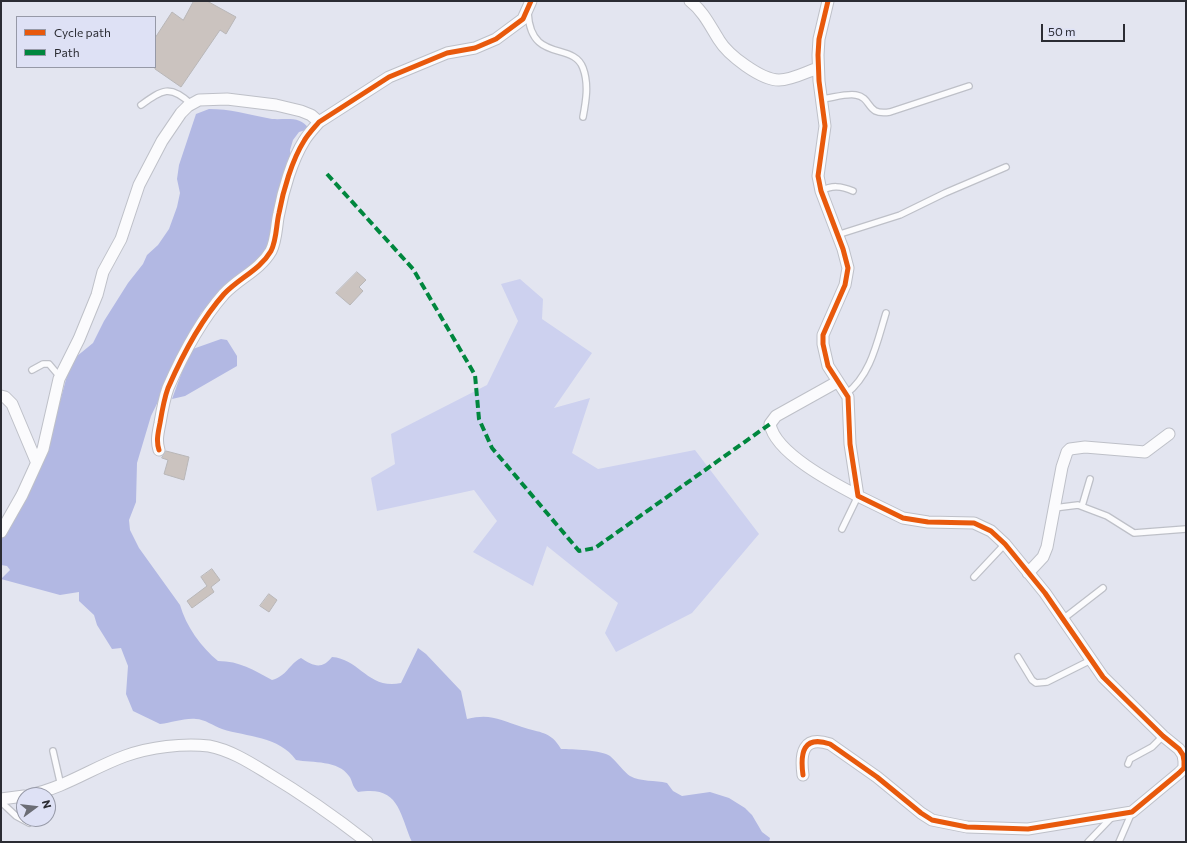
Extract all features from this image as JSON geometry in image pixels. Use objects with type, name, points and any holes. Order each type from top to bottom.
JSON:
[{"type":"street","points":[[690,1],[705,17],[719,41],[730,53],[740,62],[759,73],[780,80],[818,68]]},
{"type":"street","points":[[828,1],[819,40],[818,68],[825,126],[818,169],[821,191],[846,259],[847,278],[842,296],[823,335],[823,344],[828,366],[846,394],[849,408],[850,444],[858,496]]},
{"type":"street","points":[[159,450],[157,444],[162,412],[171,382],[187,349],[222,298],[261,264],[270,252],[274,245],[278,214],[286,184],[298,152],[304,141],[319,122],[389,77],[447,53],[475,48],[496,39],[523,19],[529,6]]},
{"type":"street","points":[[1,532],[22,495],[36,461],[43,449],[60,377],[79,339],[97,295],[103,272],[121,239],[139,185],[162,142],[181,113],[191,104],[206,99],[227,99],[276,105],[307,112],[319,122]]},
{"type":"street","points":[[803,775],[801,762],[802,752],[807,746],[814,742],[822,741],[830,744],[877,777],[921,813],[939,822],[967,827],[1028,829],[1132,812],[1185,769],[1183,755],[1115,690],[1091,660],[1063,619],[1028,573],[1005,544],[991,531],[980,525],[928,522],[903,518],[858,496],[824,477],[791,453],[775,436],[770,424],[771,420],[837,382]]},
{"type":"street","points":[[1,396],[5,397],[12,404],[36,461]]},
{"type":"street","points":[[1028,573],[1043,557],[1048,547],[1062,467],[1067,452],[1070,449],[1085,447],[1145,452],[1169,434]]},
{"type":"street","points":[[56,787],[115,760],[142,751],[191,746],[209,746],[240,757],[294,790],[345,824],[367,842]]},
{"type":"street","points":[[1,800],[16,797]]},
{"type":"lane","points":[[529,6],[528,25],[532,35],[548,49],[577,59],[583,67],[586,80],[583,117]]},
{"type":"lane","points":[[822,99],[857,95],[865,100],[874,111],[880,114],[969,86]]},
{"type":"lane","points":[[141,105],[154,95],[165,90],[178,93],[191,104]]},
{"type":"lane","points":[[837,235],[900,216],[1006,167]]},
{"type":"lane","points":[[821,191],[829,187],[836,186],[853,191]]},
{"type":"lane","points":[[846,394],[855,387],[865,373],[886,313]]},
{"type":"lane","points":[[32,370],[43,364],[49,364],[60,377]]},
{"type":"lane","points":[[1082,506],[1090,479]]},
{"type":"lane","points":[[842,529],[858,496]]},
{"type":"lane","points":[[1054,508],[1068,505],[1082,506],[1107,516],[1134,533],[1186,529]]},
{"type":"lane","points":[[974,577],[1005,544]]},
{"type":"lane","points":[[1063,619],[1103,588]]},
{"type":"lane","points":[[1018,657],[1032,680],[1036,683],[1047,682],[1091,660]]},
{"type":"lane","points":[[1128,764],[1130,759],[1152,747],[1163,736]]},
{"type":"lane","points":[[53,751],[61,786]]},
{"type":"lane","points":[[1,800],[16,816]]},
{"type":"lane","points":[[1119,842],[1132,812]]},
{"type":"lane","points":[[1088,842],[1114,815]]},
{"type":"shaded area","points":[[209,109],[231,111],[272,119],[290,119],[300,121],[309,129],[299,132],[293,140],[290,150],[291,163],[274,231],[266,252],[201,313],[151,416],[137,463],[136,502],[129,520],[130,530],[139,548],[180,605],[186,621],[200,643],[218,661],[240,664],[272,680],[281,676],[301,658],[313,665],[321,665],[325,664],[332,657],[342,659],[350,663],[380,682],[390,684],[401,683],[418,648],[426,654],[461,691],[467,719],[475,717],[495,718],[549,736],[561,749],[601,752],[610,756],[630,776],[639,779],[667,783],[673,791],[682,796],[710,792],[729,798],[745,808],[752,815],[762,832],[770,838],[769,842],[412,842],[396,803],[390,797],[382,793],[372,791],[358,792],[349,776],[338,767],[325,763],[296,760],[281,746],[272,742],[262,738],[222,729],[202,720],[187,719],[160,724],[133,711],[126,694],[128,666],[121,648],[112,649],[97,625],[94,615],[79,601],[79,592],[60,595],[1,579],[10,570],[7,566],[1,565],[1,537],[50,438],[71,361],[93,343],[104,321],[128,283],[143,264],[147,255],[158,245],[169,229],[177,207],[180,193],[177,179],[179,165],[196,114]]},
{"type":"shaded area","points":[[520,279],[543,299],[542,319],[592,353],[554,408],[590,398],[572,453],[598,469],[695,450],[759,534],[692,613],[616,652],[605,633],[618,603],[547,546],[533,586],[473,552],[497,521],[474,490],[377,511],[371,478],[395,464],[391,434],[487,385],[518,321],[501,284]]},
{"type":"shaded area","points":[[221,339],[227,340],[237,356],[237,366],[185,396],[172,399],[190,350]]},
{"type":"building","points":[[194,1],[207,1],[236,17],[226,34],[220,30],[181,87],[155,68],[156,36],[172,12],[183,20]]},
{"type":"building","points":[[357,272],[366,280],[359,287],[363,291],[350,305],[336,293]]},
{"type":"building","points":[[166,451],[189,457],[184,480],[164,474],[168,460],[162,458]]},
{"type":"building","points":[[212,569],[220,580],[211,587],[214,592],[192,608],[187,601],[207,586],[201,577]]},
{"type":"building","points":[[269,594],[277,600],[269,612],[260,606]]},
{"type":"marked path","points":[[327,174],[413,269],[475,375],[479,419],[492,448],[579,551],[595,548],[770,424]]},
{"type":"cycle path","points":[[159,450],[158,437],[162,410],[173,376],[193,339],[216,304],[230,288],[255,269],[271,251],[288,176],[300,149],[311,131],[319,122],[389,77],[447,53],[475,48],[496,39],[523,19],[531,1]]},
{"type":"cycle path","points":[[803,775],[802,760],[805,748],[814,742],[830,744],[877,777],[921,813],[932,820],[967,827],[1028,829],[1132,812],[1184,768],[1183,755],[1179,749],[1163,736],[1103,677],[1045,593],[1005,544],[991,531],[974,523],[928,522],[903,518],[858,496],[850,444],[848,397],[828,366],[823,344],[823,335],[845,285],[848,268],[843,249],[821,191],[818,176],[825,126],[819,81],[818,55],[819,39],[828,1]]}]
